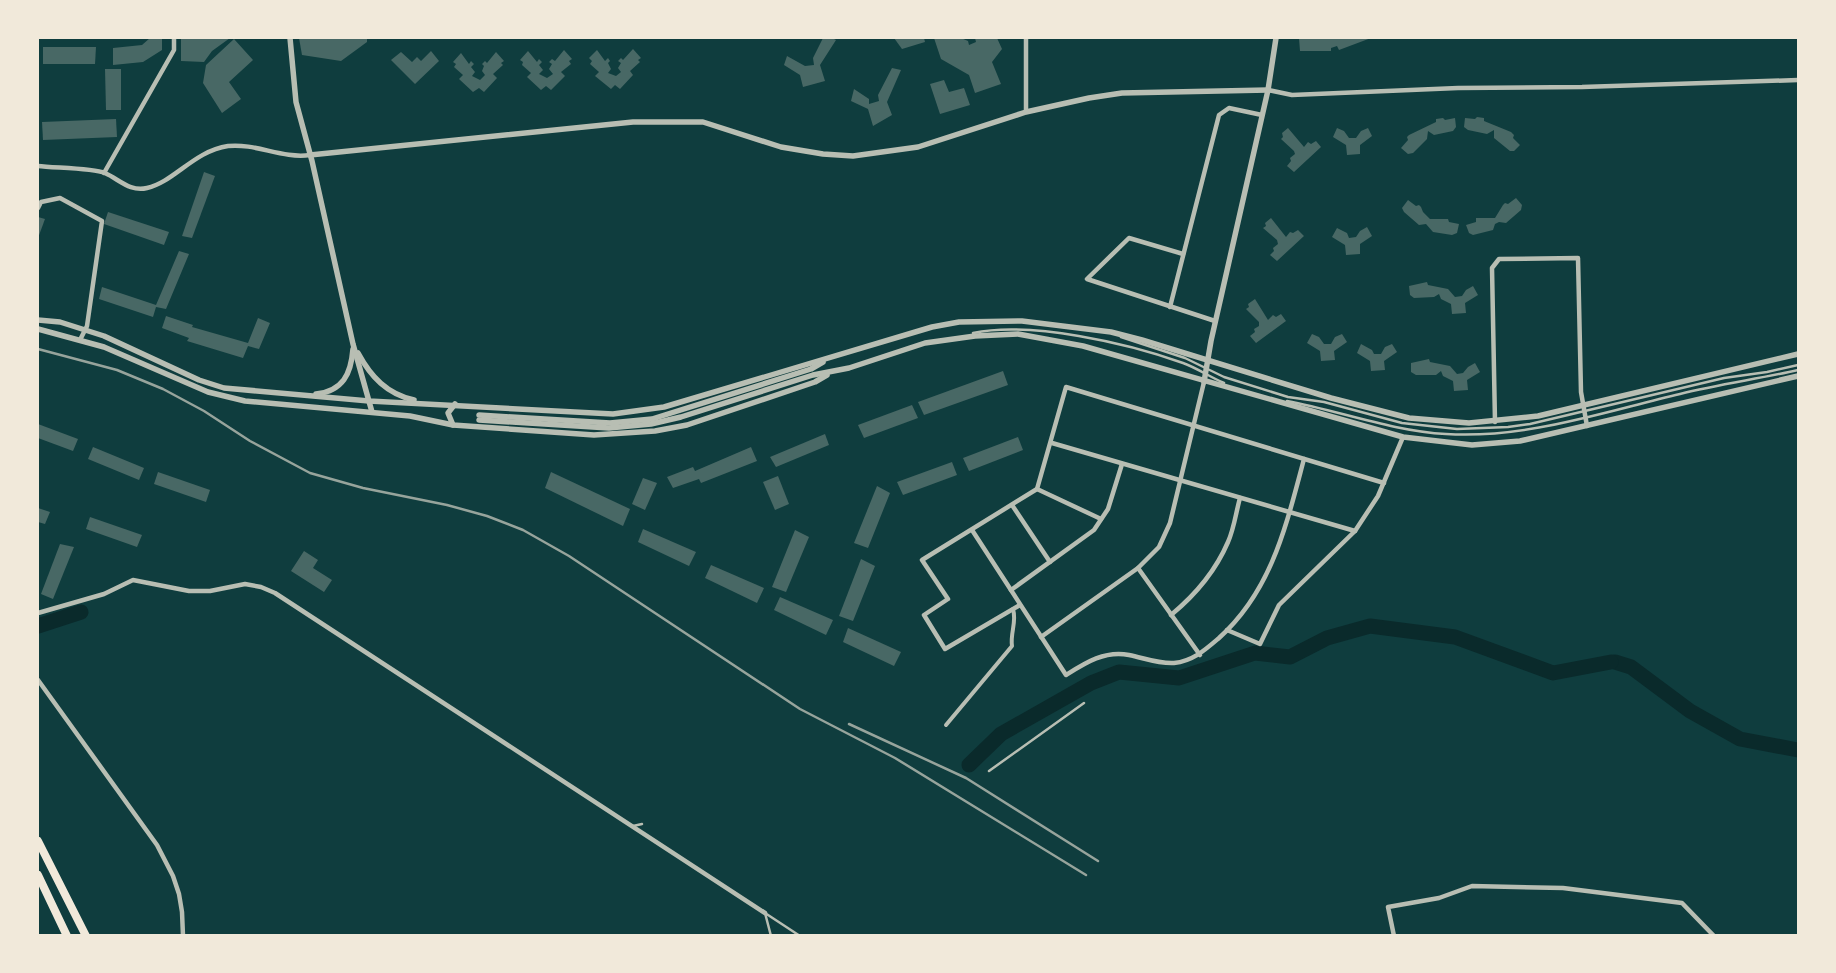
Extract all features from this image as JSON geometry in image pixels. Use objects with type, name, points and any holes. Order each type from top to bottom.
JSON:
[{"type":"main road","points":[[38,841],[86,936]]},
{"type":"main road","points":[[38,874],[67,936]]},
{"type":"street","points":[[104,173],[174,50],[174,38]]},
{"type":"street","points":[[290,38],[296,102],[353,344],[372,412]]},
{"type":"street","points":[[1026,38],[1026,112]]},
{"type":"street","points":[[1041,636],[1138,568],[1159,547],[1165,536],[1204,382],[1215,321],[1268,90],[1276,38]]},
{"type":"street","points":[[38,166],[104,173],[128,186],[139,189],[159,182],[196,158],[222,148],[247,147],[291,157],[633,122],[686,120],[719,126],[781,147],[814,153],[853,156],[918,147],[1026,112],[1088,98],[1122,93],[1268,90],[1292,95],[1458,88],[1582,87],[1798,80]]},
{"type":"street","points":[[1170,307],[1219,115],[1229,108],[1262,115]]},
{"type":"street","points":[[38,208],[41,202],[60,198],[102,221],[85,330],[80,340]]},
{"type":"street","points":[[1184,254],[1129,238],[1087,279],[1215,321]]},
{"type":"street","points":[[1495,422],[1492,268],[1499,259],[1578,258],[1581,392],[1587,426]]},
{"type":"street","points":[[38,320],[60,322],[85,330],[128,346],[199,380],[224,388],[369,401],[455,404],[587,414],[638,412],[664,407],[932,327],[959,322],[1022,321],[1111,332],[1388,414],[1446,423],[1495,422],[1584,411],[1798,354]]},
{"type":"street","points":[[38,329],[126,355],[189,384],[219,395],[269,404],[410,416],[453,425],[594,435],[655,431],[687,425],[815,382],[831,373]]},
{"type":"street","points":[[826,360],[811,369],[652,419],[610,423],[479,418],[590,427],[651,424],[681,417],[813,375],[831,373],[926,343],[1003,335],[1034,336],[1083,346],[1403,438],[1446,444],[1498,444],[1542,437],[1798,376]]},
{"type":"street","points":[[294,395],[318,394],[330,390],[343,381],[352,368],[353,344]]},
{"type":"street","points":[[353,344],[370,373],[386,388],[400,397],[428,403]]},
{"type":"street","points":[[1020,605],[945,649],[924,616],[948,599],[922,560],[1037,489],[1052,443],[1066,387],[1384,483]]},
{"type":"street","points":[[453,425],[448,413],[455,404]]},
{"type":"street","points":[[1227,630],[1260,644],[1279,605],[1355,531],[1378,496],[1403,438]]},
{"type":"street","points":[[1052,443],[1355,531]]},
{"type":"street","points":[[972,530],[1066,675],[1101,656],[1128,655],[1172,663],[1186,661],[1200,655],[1227,630],[1254,599],[1272,563],[1290,512],[1304,459]]},
{"type":"street","points":[[1011,590],[1094,530],[1108,509],[1122,464]]},
{"type":"street","points":[[1037,489],[1101,519]]},
{"type":"street","points":[[1171,615],[1186,602],[1206,577],[1228,542],[1240,498]]},
{"type":"street","points":[[1012,505],[1050,562]]},
{"type":"street","points":[[1138,568],[1200,655]]},
{"type":"street","points":[[38,613],[104,594],[133,580],[189,591],[210,591],[245,584],[261,587],[275,593],[765,913]]},
{"type":"street","points":[[946,725],[1012,646],[1011,639],[1016,618],[1013,609]]},
{"type":"street","points":[[38,680],[157,845],[179,894],[183,936]]},
{"type":"street","points":[[1394,936],[1388,907],[1431,900],[1472,886],[1564,888],[1682,903],[1714,936]]},
{"type":"lane","points":[[942,340],[1002,329],[1039,330],[1125,346],[1288,397],[1324,402],[1402,423],[1439,428],[1508,428],[1724,378],[1767,372],[1798,364]]},
{"type":"lane","points":[[1111,332],[1129,341],[1185,358],[1222,383],[1286,401],[1429,433],[1468,435],[1508,433],[1584,411],[1798,370]]},
{"type":"lane","points":[[990,771],[1084,703]]},
{"type":"lane","points":[[631,826],[642,824]]},
{"type":"lane","points":[[765,913],[771,936]]},
{"type":"lane","points":[[765,913],[800,936]]},
{"type":"building","points":[[150,38],[162,38],[162,50],[143,62],[113,65],[113,48],[142,45]]},
{"type":"building","points":[[181,38],[230,38],[212,51],[204,62],[181,61]]},
{"type":"building","points":[[299,38],[367,38],[367,42],[341,61],[302,55]]},
{"type":"building","points":[[823,38],[836,40],[820,65],[825,81],[803,87],[800,75],[784,65],[787,56],[805,66],[814,65],[813,58]]},
{"type":"building","points":[[894,38],[924,38],[925,42],[902,49]]},
{"type":"building","points":[[934,38],[961,38],[968,41],[969,45],[976,42],[975,38],[997,38],[1002,49],[992,62],[1001,84],[975,93],[969,75],[941,59]]},
{"type":"building","points":[[1299,38],[1371,38],[1339,50],[1337,46],[1331,48],[1331,51],[1300,51]]},
{"type":"building","points":[[234,39],[253,60],[229,82],[241,99],[222,113],[203,83],[206,65]]},
{"type":"building","points":[[43,47],[96,47],[95,64],[43,64]]},
{"type":"building","points":[[633,49],[641,58],[638,60],[640,62],[630,71],[633,75],[620,89],[615,85],[611,89],[595,76],[599,72],[590,64],[592,61],[589,58],[597,50],[605,61],[608,58],[610,61],[608,63],[611,69],[608,73],[616,76],[621,72],[618,68],[621,63],[618,61],[621,58],[623,60]]},
{"type":"building","points":[[564,50],[572,59],[569,61],[571,64],[561,72],[565,76],[551,90],[546,86],[541,90],[527,77],[531,73],[522,65],[523,62],[520,60],[528,51],[537,62],[539,59],[542,62],[539,65],[543,70],[539,74],[547,78],[553,74],[549,69],[552,64],[549,62],[552,59],[555,61]]},
{"type":"building","points":[[431,51],[439,61],[415,84],[391,60],[401,52],[412,62],[417,57],[421,61]]},
{"type":"building","points":[[496,52],[504,61],[501,63],[503,65],[493,74],[497,78],[484,92],[479,88],[473,92],[459,79],[463,75],[454,67],[456,64],[453,62],[461,53],[469,64],[471,61],[474,64],[471,67],[475,72],[472,76],[480,80],[485,75],[482,71],[484,66],[482,64],[485,61],[487,63]]},
{"type":"building","points":[[892,68],[901,70],[887,102],[892,115],[873,126],[868,109],[851,101],[854,89],[869,99],[869,104],[879,101],[878,95]]},
{"type":"building","points":[[105,69],[121,69],[121,110],[106,110]]},
{"type":"building","points":[[944,80],[949,92],[964,88],[970,105],[940,114],[930,84]]},
{"type":"building","points":[[1477,117],[1484,118],[1484,121],[1511,132],[1514,135],[1513,138],[1520,145],[1514,151],[1510,151],[1494,138],[1494,130],[1487,134],[1468,130],[1464,127],[1465,118],[1475,119]]},
{"type":"building","points":[[1443,118],[1445,120],[1455,118],[1456,127],[1453,131],[1434,135],[1428,131],[1427,139],[1413,153],[1408,154],[1401,148],[1408,140],[1407,137],[1409,135],[1436,122],[1436,119]]},
{"type":"building","points":[[116,119],[117,137],[43,140],[42,122]]},
{"type":"building","points":[[1288,128],[1304,147],[1308,142],[1311,144],[1316,141],[1321,147],[1294,172],[1287,166],[1291,161],[1290,158],[1295,154],[1294,151],[1281,139],[1283,137],[1282,133]]},
{"type":"building","points":[[1337,128],[1344,131],[1349,138],[1356,138],[1361,131],[1368,128],[1372,136],[1360,145],[1360,154],[1347,155],[1346,145],[1333,137]]},
{"type":"building","points":[[204,172],[215,176],[192,238],[182,236]]},
{"type":"building","points":[[1516,198],[1522,205],[1521,210],[1506,223],[1499,222],[1495,224],[1493,230],[1473,235],[1469,233],[1466,225],[1476,222],[1476,218],[1495,218],[1505,203],[1508,204]]},
{"type":"building","points":[[1408,200],[1416,206],[1419,205],[1430,219],[1448,219],[1449,222],[1459,224],[1457,233],[1452,235],[1433,232],[1426,224],[1419,225],[1402,208]]},
{"type":"building","points":[[108,212],[169,232],[164,245],[104,224]]},
{"type":"building","points":[[38,217],[45,219],[38,238]]},
{"type":"building","points":[[1271,218],[1286,237],[1290,232],[1293,233],[1298,230],[1304,236],[1277,261],[1270,255],[1274,251],[1273,248],[1278,244],[1277,240],[1263,228],[1266,226],[1265,223]]},
{"type":"building","points":[[1367,227],[1372,236],[1360,244],[1360,254],[1346,255],[1345,245],[1332,237],[1337,228],[1347,233],[1349,238],[1356,237],[1360,231]]},
{"type":"building","points":[[179,251],[189,254],[166,309],[156,307],[153,317],[99,299],[102,287],[156,305]]},
{"type":"building","points":[[1427,282],[1428,285],[1448,289],[1455,297],[1462,296],[1466,290],[1473,286],[1478,295],[1465,303],[1466,313],[1452,314],[1451,304],[1441,299],[1439,294],[1434,297],[1414,298],[1410,295],[1409,286]]},
{"type":"building","points":[[1255,299],[1268,320],[1273,315],[1276,317],[1281,314],[1286,321],[1256,343],[1250,336],[1255,332],[1254,329],[1259,326],[1259,322],[1246,309],[1249,307],[1248,304]]},
{"type":"building","points":[[166,316],[193,325],[192,327],[248,343],[258,318],[270,323],[259,349],[248,346],[243,358],[187,341],[189,338],[162,328]]},
{"type":"building","points":[[1312,334],[1319,337],[1324,344],[1331,344],[1335,337],[1342,334],[1347,342],[1334,351],[1335,360],[1321,361],[1320,351],[1307,343]]},
{"type":"building","points":[[1361,344],[1372,350],[1374,354],[1381,354],[1385,347],[1392,344],[1397,352],[1384,361],[1385,370],[1371,371],[1370,361],[1357,353]]},
{"type":"building","points":[[1429,359],[1430,362],[1450,366],[1457,374],[1463,373],[1475,363],[1480,372],[1467,380],[1468,390],[1454,391],[1453,381],[1443,376],[1441,371],[1436,375],[1416,375],[1411,372],[1411,363]]},
{"type":"building","points":[[1003,371],[1008,385],[924,415],[918,402]]},
{"type":"building","points":[[912,405],[918,418],[864,438],[858,425]]},
{"type":"building","points":[[38,424],[78,439],[73,451],[38,438]]},
{"type":"building","points":[[825,434],[829,445],[776,467],[770,457]]},
{"type":"building","points":[[1018,437],[1023,450],[969,471],[963,458]]},
{"type":"building","points":[[93,447],[144,468],[139,480],[88,459]]},
{"type":"building","points":[[751,447],[757,461],[701,483],[699,479],[673,488],[667,477],[693,467],[695,471]]},
{"type":"building","points":[[952,462],[957,475],[903,495],[897,482]]},
{"type":"building","points":[[158,472],[210,490],[206,502],[154,484]]},
{"type":"building","points":[[551,472],[630,509],[623,526],[545,488]]},
{"type":"building","points":[[778,476],[789,504],[775,510],[763,482]]},
{"type":"building","points":[[643,478],[657,483],[645,510],[632,504]]},
{"type":"building","points":[[877,486],[890,493],[868,548],[854,543]]},
{"type":"building","points":[[38,508],[50,512],[45,524],[38,522]]},
{"type":"building","points":[[90,517],[142,535],[137,547],[86,529]]},
{"type":"building","points":[[643,529],[696,552],[689,566],[638,542]]},
{"type":"building","points":[[795,530],[809,537],[786,592],[772,587]]},
{"type":"building","points":[[60,544],[74,547],[53,599],[41,594]]},
{"type":"building","points":[[304,551],[318,560],[313,568],[332,580],[324,592],[291,571]]},
{"type":"building","points":[[861,559],[875,566],[853,621],[839,616]]},
{"type":"building","points":[[711,565],[764,588],[757,603],[705,578]]},
{"type":"building","points":[[780,597],[833,620],[826,635],[774,610]]},
{"type":"building","points":[[848,628],[901,652],[894,666],[843,642]]},
{"type":"waterway","points":[[38,626],[81,612]]},
{"type":"waterway","points":[[969,765],[1001,734],[1091,683],[1119,672],[1179,678],[1255,653],[1290,657],[1327,638],[1370,626],[1455,637],[1553,673],[1611,662]]},
{"type":"waterway","points":[[1615,662],[1631,667],[1690,711],[1740,739],[1798,750]]},
{"type":"railway","points":[[38,349],[117,370],[163,389],[204,411],[250,441],[310,473],[363,488],[447,505],[487,516],[523,530],[569,556],[800,709],[895,758],[1086,875]]},
{"type":"railway","points":[[849,724],[966,778],[1098,861]]}]
